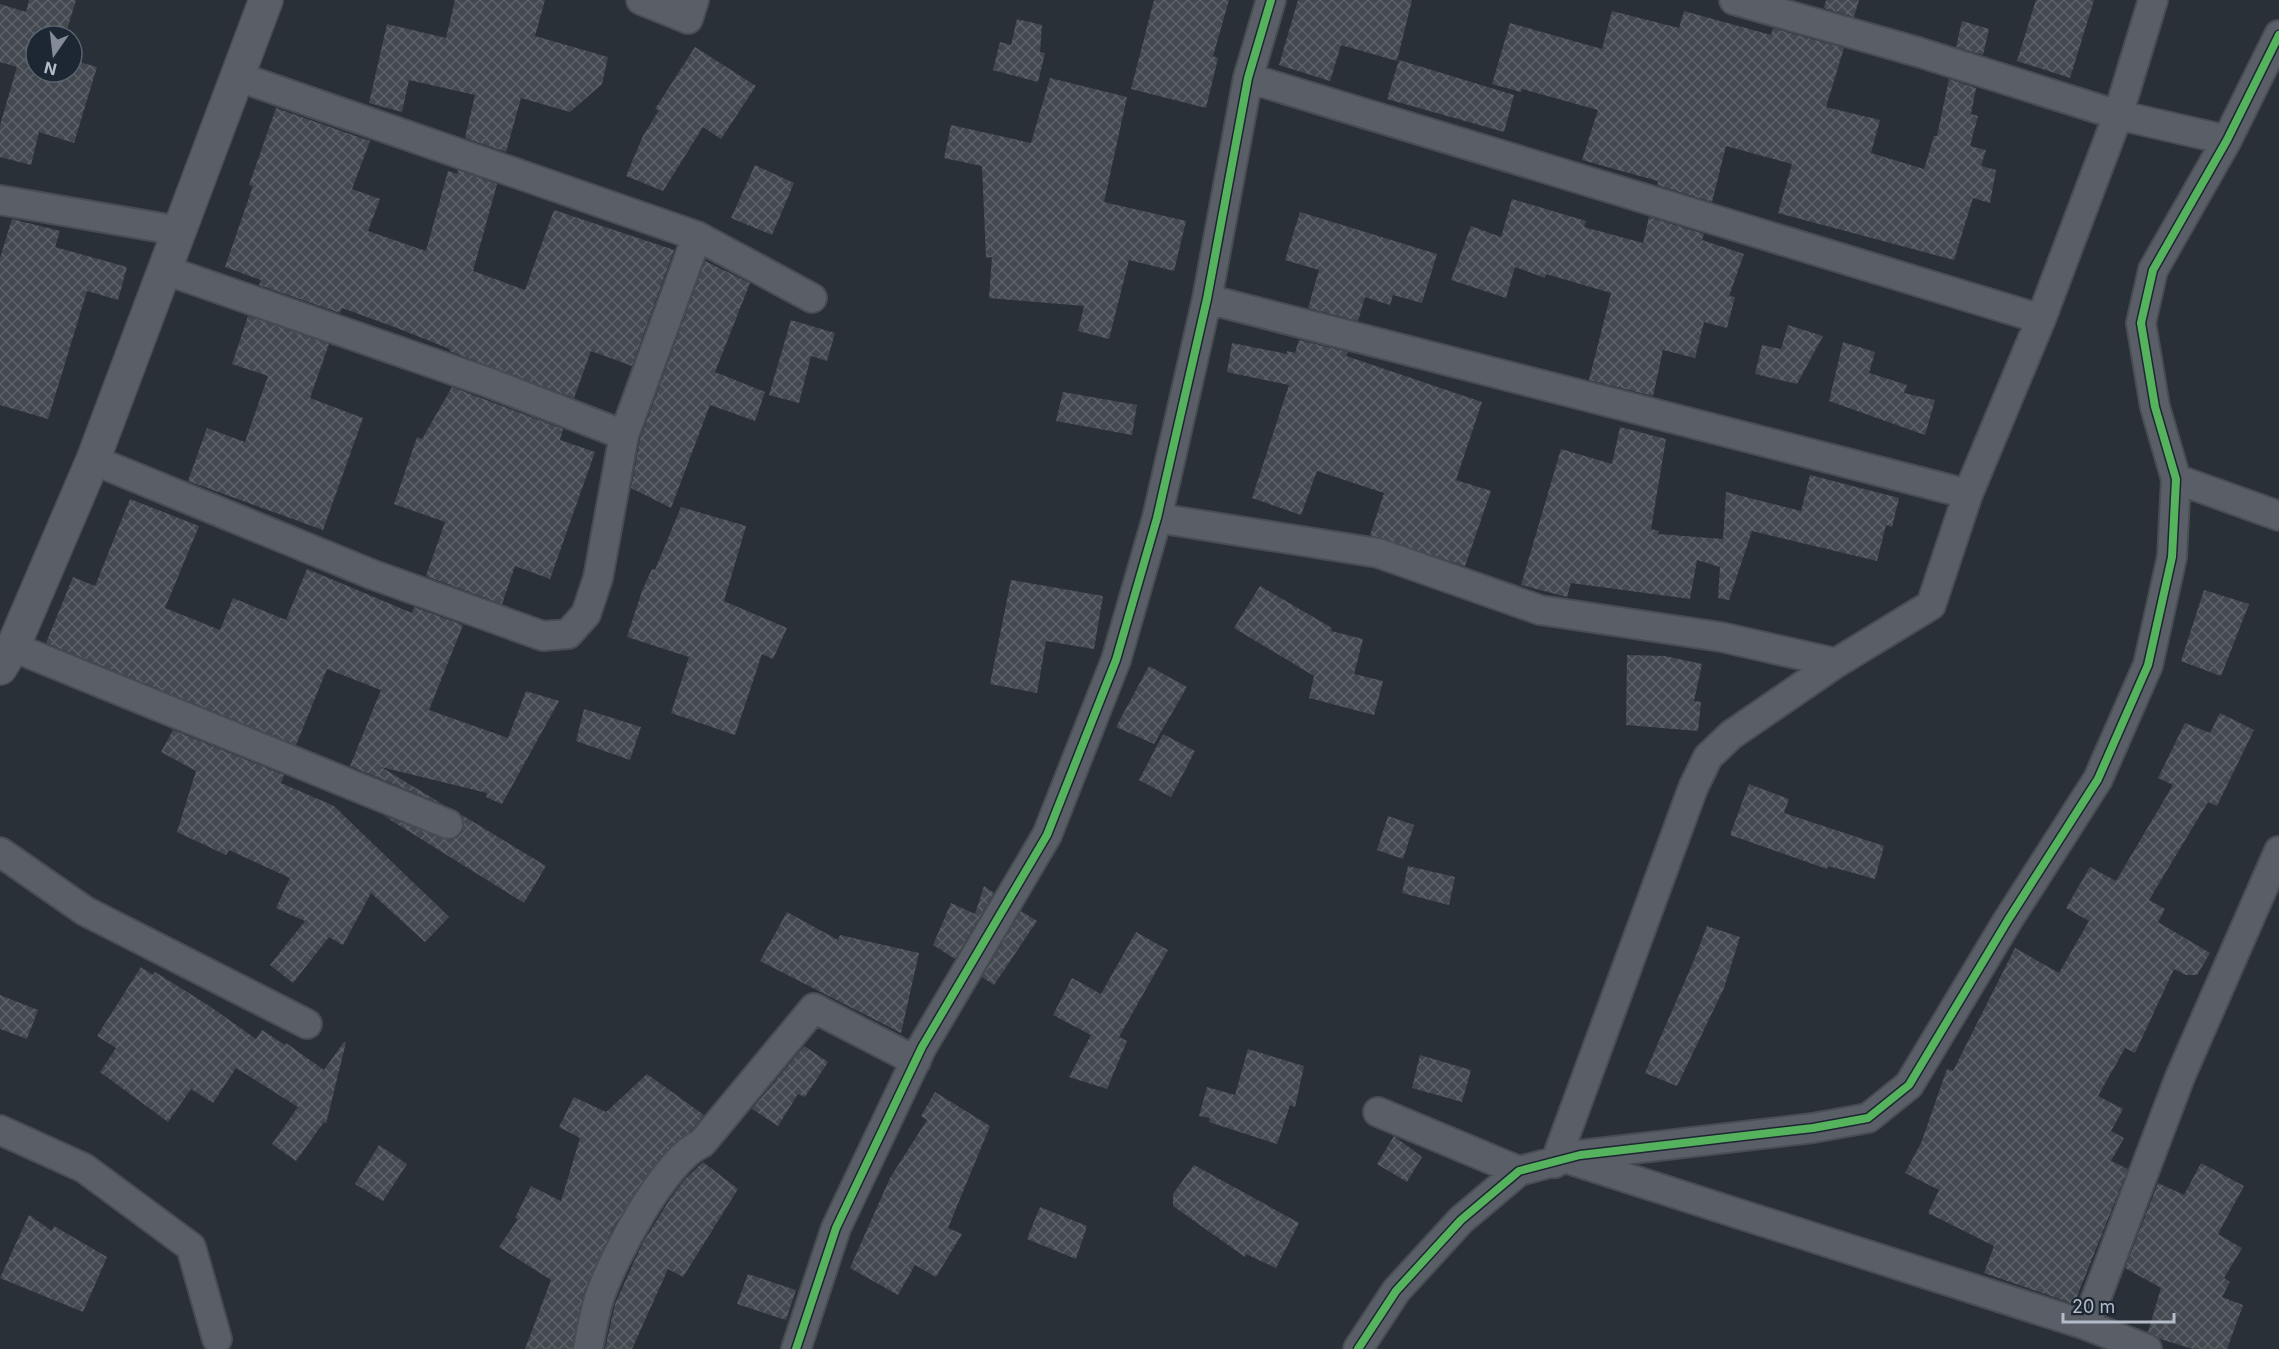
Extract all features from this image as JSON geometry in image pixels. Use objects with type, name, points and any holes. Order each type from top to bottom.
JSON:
[{"type":"street","points":[[266,0],[239,77],[93,460],[7,658],[448,824]]},
{"type":"street","points":[[641,0],[688,19],[694,0]]},
{"type":"street","points":[[796,1349],[836,1228],[915,1061],[1047,835],[1116,660],[1157,518],[1207,299],[1248,78],[1271,0]]},
{"type":"street","points":[[1734,0],[1918,52],[2118,114],[2228,140]]},
{"type":"street","points":[[1562,1161],[1693,788],[1708,757],[1731,735],[1836,663],[1930,605],[1968,494],[2041,319],[2118,114],[2153,0]]},
{"type":"street","points":[[1358,1349],[1396,1291],[1461,1220],[1519,1172],[1580,1155],[1813,1128],[1868,1118],[1909,1084],[2008,920],[2098,779],[2148,665],[2172,557],[2176,479],[2155,407],[2141,322],[2153,270],[2228,140],[2279,35]]},
{"type":"street","points":[[239,77],[697,236],[812,298]]},
{"type":"street","points":[[1248,78],[2041,319]]},
{"type":"street","points":[[0,200],[180,231]]},
{"type":"street","points":[[93,460],[371,574],[543,636],[568,634],[586,614],[598,578],[624,435],[697,236]]},
{"type":"street","points":[[165,270],[490,383],[624,435]]},
{"type":"street","points":[[1207,299],[1968,494]]},
{"type":"street","points":[[2176,479],[2279,516]]},
{"type":"street","points":[[1157,518],[1378,553],[1540,610],[1721,637],[1836,663]]},
{"type":"street","points":[[2086,1325],[2180,1077],[2279,851]]},
{"type":"street","points":[[0,852],[85,911],[307,1024]]},
{"type":"street","points":[[588,1349],[599,1299],[617,1255],[659,1186],[689,1149],[702,1143],[814,1008],[915,1061]]},
{"type":"street","points":[[1378,1112],[1519,1172]]},
{"type":"street","points":[[0,1130],[84,1168],[191,1246],[217,1339]]},
{"type":"street","points":[[1562,1161],[2086,1325],[2147,1349]]},
{"type":"building","points":[[29,0],[76,0],[69,24],[24,24],[24,84],[84,84],[84,63],[97,67],[74,143],[39,132],[31,165],[0,157],[0,125],[17,67],[0,62],[0,4],[26,12]]},
{"type":"building","points":[[455,0],[545,0],[535,36],[608,57],[602,84],[570,112],[521,98],[506,152],[465,138],[475,95],[409,80],[402,112],[369,103],[387,24],[446,38]]},
{"type":"building","points":[[1154,0],[1229,0],[1213,56],[1218,58],[1206,108],[1131,89]]},
{"type":"building","points":[[1298,0],[1412,0],[1397,61],[1341,45],[1330,81],[1279,65]]},
{"type":"building","points":[[1826,0],[1859,0],[1854,17],[1824,8]]},
{"type":"building","points":[[2036,0],[2094,0],[2070,78],[2017,61]]},
{"type":"building","points":[[1612,11],[1679,28],[1684,11],[1771,35],[1773,28],[1844,48],[1826,107],[1880,120],[1871,153],[1924,169],[1934,136],[1937,136],[1949,79],[1976,88],[1971,114],[1978,116],[1970,146],[1986,150],[1981,166],[1996,170],[1990,203],[1973,198],[1954,260],[1778,213],[1792,164],[1726,146],[1712,202],[1657,185],[1658,181],[1582,160],[1598,110],[1522,89],[1521,92],[1492,84],[1510,23],[1602,49]]},
{"type":"building","points":[[1017,19],[1042,25],[1040,52],[1045,53],[1038,82],[993,70],[1000,42],[1011,45]]},
{"type":"building","points":[[1962,21],[1989,29],[1983,55],[1956,47]]},
{"type":"building","points":[[695,47],[756,86],[721,139],[703,127],[663,191],[626,176],[643,136],[659,110],[655,109]]},
{"type":"building","points":[[1399,60],[1514,95],[1504,132],[1387,99]]},
{"type":"building","points":[[1050,78],[1127,97],[1104,202],[1186,221],[1174,271],[1129,260],[1109,339],[1078,331],[1084,306],[989,298],[992,257],[986,258],[982,166],[944,158],[951,125],[1031,143]]},
{"type":"building","points":[[276,108],[370,141],[352,189],[380,199],[368,231],[426,251],[448,171],[457,174],[458,170],[497,184],[473,271],[525,290],[554,210],[674,250],[632,366],[591,351],[574,398],[342,308],[340,313],[259,285],[261,280],[225,267],[253,186],[249,185]]},
{"type":"building","points":[[755,165],[794,183],[772,235],[731,218]]},
{"type":"building","points":[[1512,199],[1586,221],[1584,227],[1643,243],[1649,217],[1704,234],[1702,240],[1744,254],[1729,296],[1735,297],[1727,328],[1704,322],[1695,358],[1663,350],[1653,396],[1589,380],[1611,293],[1546,274],[1545,278],[1515,267],[1506,298],[1451,280],[1471,226],[1501,237]]},
{"type":"building","points":[[1300,212],[1437,254],[1422,303],[1393,295],[1390,305],[1365,297],[1358,321],[1308,308],[1319,270],[1285,260]]},
{"type":"building","points":[[12,219],[60,231],[55,247],[127,267],[118,300],[87,291],[48,419],[0,405],[0,258]]},
{"type":"building","points":[[705,261],[750,283],[715,372],[765,392],[755,421],[710,405],[671,508],[631,488],[640,439]]},
{"type":"building","points":[[248,316],[329,344],[310,398],[363,418],[323,530],[188,481],[207,428],[245,442],[268,376],[232,364]]},
{"type":"building","points":[[791,320],[835,333],[827,361],[811,356],[799,403],[769,395]]},
{"type":"building","points":[[1788,325],[1823,336],[1797,384],[1755,374],[1762,345],[1781,349]]},
{"type":"building","points":[[1299,340],[1348,352],[1346,356],[1482,402],[1456,480],[1491,491],[1465,566],[1370,535],[1384,493],[1317,471],[1301,515],[1252,498],[1289,385],[1227,372],[1232,343],[1287,354],[1287,351],[1295,353]]},
{"type":"building","points":[[1843,342],[1875,352],[1869,373],[1907,385],[1904,393],[1935,400],[1925,435],[1829,401]]},
{"type":"building","points":[[452,387],[563,429],[560,440],[595,452],[550,579],[515,566],[502,604],[426,576],[445,522],[394,504],[417,437],[422,439]]},
{"type":"building","points":[[1063,392],[1137,405],[1132,435],[1056,421]]},
{"type":"building","points":[[1620,427],[1666,439],[1651,529],[1659,531],[1658,534],[1723,539],[1726,492],[1801,511],[1810,475],[1899,498],[1892,527],[1886,525],[1877,561],[1752,531],[1729,600],[1718,598],[1720,567],[1697,560],[1690,599],[1571,583],[1567,597],[1521,585],[1561,449],[1612,464]]},
{"type":"building","points":[[130,499],[199,526],[165,608],[220,630],[233,598],[286,620],[307,569],[412,613],[414,607],[463,625],[429,710],[508,738],[526,691],[559,701],[502,804],[486,797],[487,793],[381,767],[444,805],[350,766],[381,690],[327,669],[296,745],[46,643],[73,577],[95,586]]},
{"type":"building","points":[[681,507],[746,526],[724,601],[787,628],[773,659],[762,654],[735,735],[671,713],[689,657],[627,637],[642,591],[652,569],[655,570]]},
{"type":"building","points":[[1011,580],[1103,596],[1094,649],[1046,641],[1037,693],[990,684]]},
{"type":"building","points":[[1260,586],[1332,628],[1331,631],[1363,639],[1354,674],[1383,681],[1374,715],[1309,698],[1314,676],[1234,628]]},
{"type":"building","points":[[2204,590],[2249,604],[2221,676],[2181,661]]},
{"type":"building","points":[[1627,655],[1665,656],[1702,664],[1694,701],[1701,702],[1698,731],[1626,725]]},
{"type":"building","points":[[1149,666],[1187,687],[1154,744],[1116,727]]},
{"type":"building","points":[[584,709],[641,727],[630,760],[576,741]]},
{"type":"building","points":[[2220,713],[2254,730],[2217,806],[2208,802],[2149,900],[2165,909],[2158,922],[2210,953],[2197,975],[2186,975],[2174,969],[2135,1053],[2125,1048],[2098,1096],[2123,1109],[2111,1131],[2124,1138],[2111,1161],[2128,1169],[2074,1304],[1984,1273],[1994,1246],[1928,1213],[1939,1190],[1905,1173],[1921,1143],[1947,1069],[1953,1071],[2015,948],[2059,973],[2089,921],[2066,908],[2090,867],[2116,881],[2173,785],[2158,778],[2185,723],[2210,733]]},
{"type":"building","points":[[173,730],[284,775],[281,783],[334,806],[449,917],[425,942],[371,893],[343,945],[329,937],[293,983],[270,965],[305,921],[276,908],[290,878],[229,850],[226,855],[177,832],[196,771],[161,752]]},
{"type":"building","points":[[1163,734],[1195,751],[1171,797],[1139,780]]},
{"type":"building","points":[[1749,784],[1789,799],[1784,813],[1884,846],[1875,879],[1828,866],[1827,869],[1730,835]]},
{"type":"building","points":[[462,815],[546,866],[524,903],[384,816],[450,840],[458,837],[463,831]]},
{"type":"building","points":[[1388,816],[1414,825],[1403,859],[1377,850]]},
{"type":"building","points":[[1408,866],[1455,877],[1449,905],[1402,893]]},
{"type":"building","points":[[984,886],[994,893],[955,959],[933,945],[951,903],[975,914]]},
{"type":"building","points":[[1021,911],[1037,921],[994,985],[982,977]]},
{"type":"building","points":[[787,912],[838,940],[840,935],[919,953],[901,1033],[760,961]]},
{"type":"building","points":[[1707,926],[1740,937],[1724,988],[1677,1086],[1645,1073]]},
{"type":"building","points":[[1136,932],[1168,950],[1119,1037],[1127,1041],[1107,1089],[1069,1077],[1091,1035],[1053,1015],[1072,978],[1101,994]]},
{"type":"building","points":[[141,967],[153,975],[155,972],[208,1005],[256,1039],[262,1030],[285,1045],[286,1043],[324,1070],[346,1042],[326,1124],[324,1122],[296,1161],[272,1144],[298,1107],[236,1068],[213,1103],[191,1089],[168,1122],[100,1072],[116,1048],[97,1036]]},
{"type":"building","points":[[0,995],[38,1010],[27,1039],[0,1029]]},
{"type":"building","points":[[804,1046],[828,1062],[805,1097],[798,1094],[778,1126],[752,1109]]},
{"type":"building","points":[[1248,1049],[1304,1066],[1295,1107],[1290,1105],[1277,1144],[1209,1122],[1210,1118],[1199,1116],[1207,1087],[1235,1095]]},
{"type":"building","points":[[1420,1055],[1471,1070],[1462,1102],[1412,1088]]},
{"type":"building","points":[[647,1074],[704,1115],[691,1131],[659,1159],[613,1228],[584,1293],[572,1349],[525,1349],[551,1280],[499,1247],[518,1219],[515,1218],[531,1186],[561,1201],[580,1138],[559,1127],[574,1097],[606,1112]]},
{"type":"building","points":[[935,1092],[990,1126],[948,1228],[962,1234],[936,1277],[915,1265],[898,1295],[850,1268],[890,1178],[927,1120],[921,1116]]},
{"type":"building","points":[[1394,1136],[1422,1157],[1407,1182],[1377,1164]]},
{"type":"building","points":[[379,1145],[407,1164],[383,1201],[355,1184]]},
{"type":"building","points":[[703,1162],[738,1189],[683,1277],[668,1269],[632,1349],[605,1349],[615,1304],[642,1244],[684,1180]]},
{"type":"building","points":[[2201,1163],[2244,1186],[2218,1234],[2242,1248],[2224,1278],[2230,1282],[2222,1297],[2243,1305],[2227,1349],[2193,1349],[2160,1339],[2148,1332],[2161,1288],[2125,1268],[2158,1183],[2184,1195]]},
{"type":"building","points":[[1194,1165],[1299,1223],[1276,1268],[1246,1254],[1245,1257],[1173,1206],[1173,1194]]},
{"type":"building","points":[[1040,1207],[1087,1226],[1076,1259],[1027,1239]]},
{"type":"building","points":[[29,1215],[52,1231],[54,1226],[107,1257],[83,1312],[0,1278]]},
{"type":"building","points":[[748,1274],[796,1290],[786,1320],[737,1304]]},
{"type":"cycle path","points":[[796,1349],[836,1228],[922,1047],[1047,835],[1116,660],[1157,518],[1207,299],[1248,78],[1271,0]]},
{"type":"cycle path","points":[[1358,1349],[1396,1291],[1461,1220],[1519,1171],[1580,1155],[1813,1128],[1868,1118],[1909,1085],[2008,920],[2098,779],[2148,665],[2172,557],[2176,479],[2155,407],[2141,323],[2153,270],[2227,140],[2279,35]]}]
